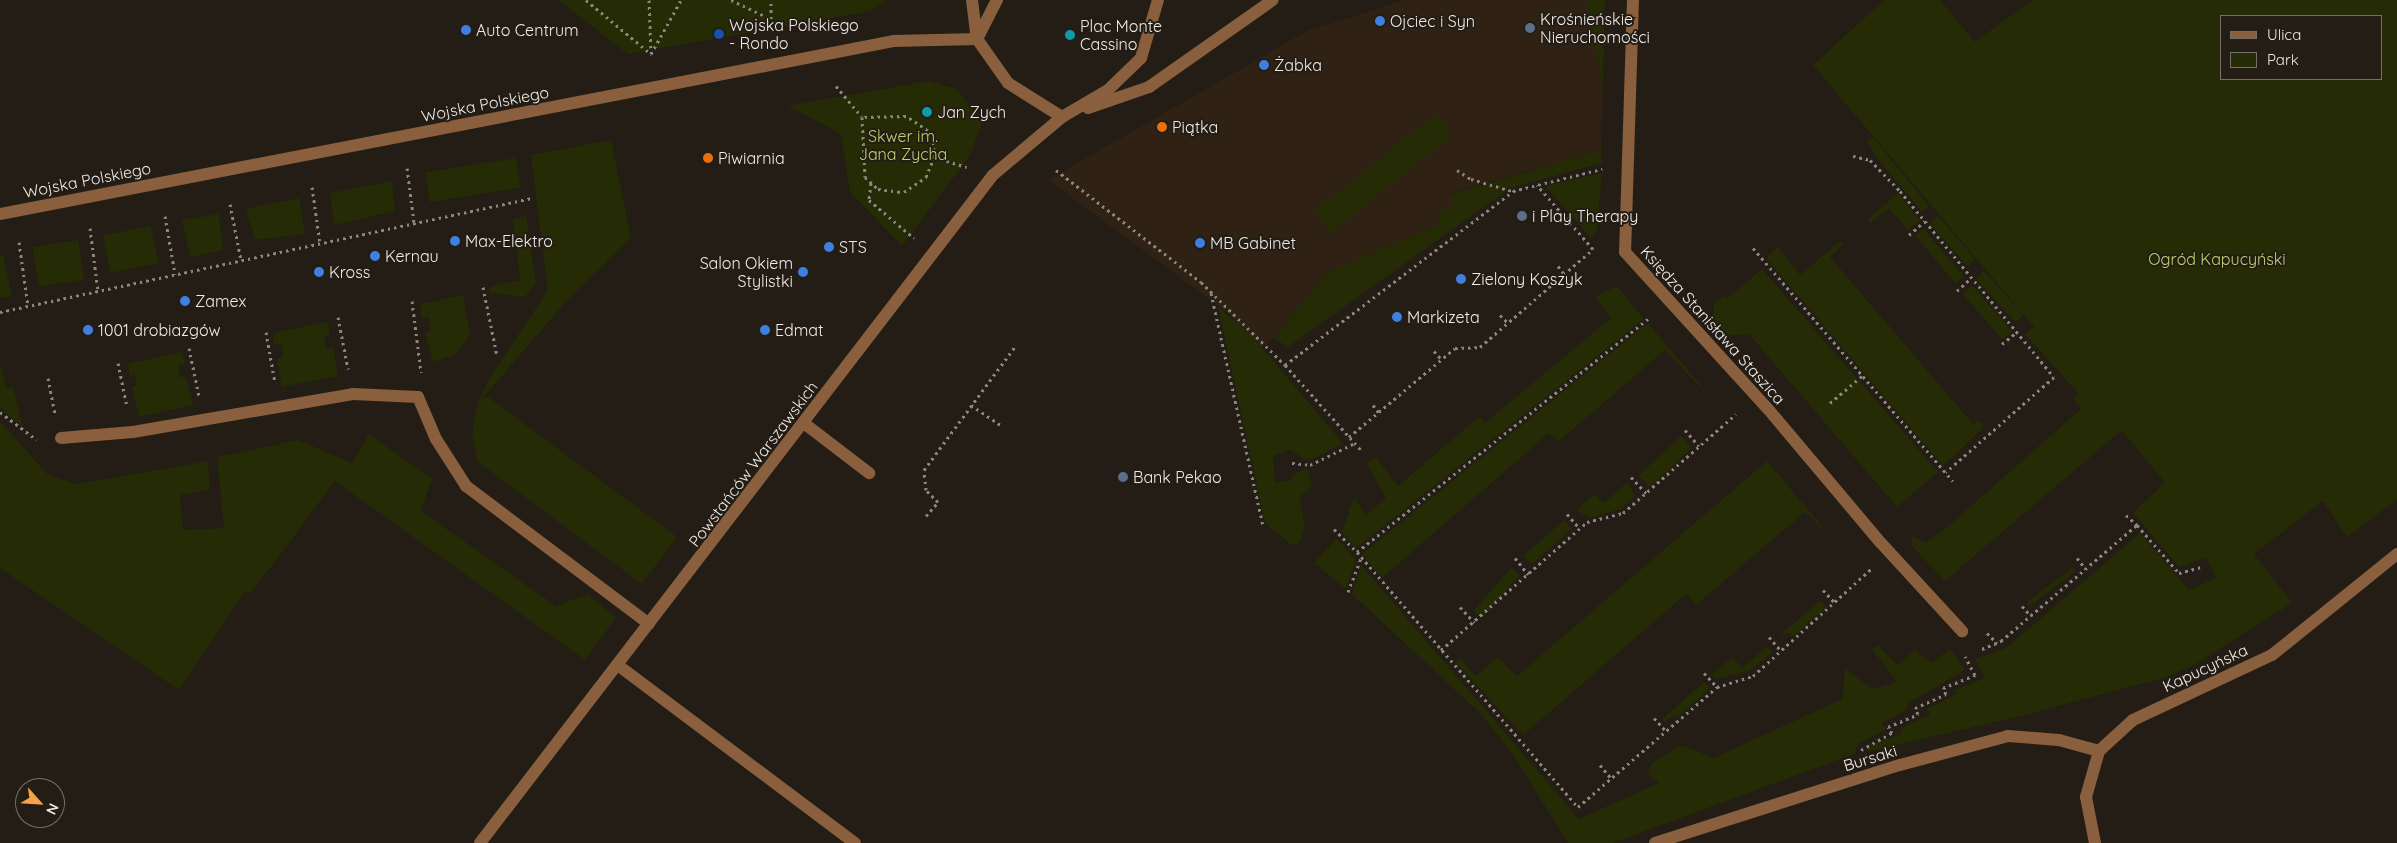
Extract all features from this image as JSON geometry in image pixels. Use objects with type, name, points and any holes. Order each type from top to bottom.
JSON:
[{"type":"street","points":[[972,0],[977,39],[1008,83],[1062,117]]},
{"type":"street","points":[[977,39],[997,0]]},
{"type":"street","points":[[1062,117],[1108,90],[1140,58],[1158,0]]},
{"type":"street","points":[[1062,117],[1149,87],[1273,0]]},
{"type":"street","name":"Księdza Stanisława Staszica","points":[[1633,0],[1625,252],[1768,409],[1881,543],[1962,631]]},
{"type":"street","name":"Wojska Polskiego","points":[[0,214],[894,41],[977,39]]},
{"type":"street","name":"Powstańców Warszawskich","points":[[480,843],[805,424],[993,175],[1062,117]]},
{"type":"street","points":[[61,438],[133,432],[204,421],[278,404],[353,394],[418,397],[436,439],[466,486],[649,624]]},
{"type":"street","points":[[805,424],[869,473]]},
{"type":"street","name":"Kapucyńska","points":[[2099,751],[2133,720],[2272,655],[2397,554]]},
{"type":"street","points":[[619,666],[855,843]]},
{"type":"street","name":"Bursaki","points":[[1655,843],[1850,781],[2008,736],[2059,740],[2099,751]]},
{"type":"street","points":[[2095,843],[2086,797],[2099,751]]},
{"type":"path","points":[[586,0],[651,54]]},
{"type":"path","points":[[649,0],[651,54]]},
{"type":"path","points":[[651,54],[680,0]]},
{"type":"path","points":[[731,0],[771,19]]},
{"type":"path","points":[[771,25],[772,0]]},
{"type":"path","points":[[836,86],[862,117],[860,146],[865,177],[878,189],[904,192],[926,177],[934,157],[933,134],[906,116],[862,117]]},
{"type":"path","points":[[1853,156],[1870,160],[1924,221],[2054,377],[1946,472]]},
{"type":"path","points":[[934,157],[969,168]]},
{"type":"path","points":[[1285,365],[1513,191],[1607,167]]},
{"type":"path","points":[[407,168],[414,223]]},
{"type":"path","points":[[1056,170],[1211,292],[1285,365],[1361,450]]},
{"type":"path","points":[[1457,170],[1471,179],[1513,191]]},
{"type":"path","points":[[871,183],[869,200],[916,240]]},
{"type":"path","points":[[1349,438],[1455,348],[1480,347],[1593,249],[1538,185]]},
{"type":"path","points":[[312,187],[320,243]]},
{"type":"path","points":[[0,312],[532,198]]},
{"type":"path","points":[[230,204],[241,260]]},
{"type":"path","points":[[165,216],[175,274]]},
{"type":"path","points":[[1909,235],[1924,221]]},
{"type":"path","points":[[90,228],[98,291]]},
{"type":"path","points":[[20,242],[28,306]]},
{"type":"path","points":[[1753,248],[1954,482]]},
{"type":"path","points":[[1558,266],[1564,274]]},
{"type":"path","points":[[1957,291],[1971,278]]},
{"type":"path","points":[[483,286],[497,356]]},
{"type":"path","points":[[1211,292],[1263,525]]},
{"type":"path","points":[[412,301],[423,360],[418,397]]},
{"type":"path","points":[[1500,315],[1508,323]]},
{"type":"path","points":[[338,317],[353,394]]},
{"type":"path","points":[[1357,552],[1651,317]]},
{"type":"path","points":[[266,332],[278,404]]},
{"type":"path","points":[[2002,344],[2017,332]]},
{"type":"path","points":[[926,516],[938,502],[926,490],[924,470],[1016,344]]},
{"type":"path","points":[[189,348],[204,421]]},
{"type":"path","points":[[1434,351],[1442,360]]},
{"type":"path","points":[[118,363],[133,432]]},
{"type":"path","points":[[1830,403],[1862,376]]},
{"type":"path","points":[[0,412],[34,440],[61,438],[48,378]]},
{"type":"path","points":[[971,405],[1002,426]]},
{"type":"path","points":[[1373,405],[1379,413]]},
{"type":"path","points":[[1441,650],[1588,522],[1623,513],[1736,414]]},
{"type":"path","points":[[1685,430],[1699,446]]},
{"type":"path","points":[[1292,463],[1310,465],[1355,443]]},
{"type":"path","points":[[1631,477],[1646,494]]},
{"type":"path","points":[[1566,514],[1580,529]]},
{"type":"path","points":[[2126,515],[2179,573],[2201,567]]},
{"type":"path","points":[[1850,781],[1862,746],[1892,733],[1888,727],[1918,714],[1915,708],[1946,694],[1943,688],[1975,675],[1964,656],[2001,641],[2137,525]]},
{"type":"path","points":[[1334,529],[1357,552],[1578,807],[1717,688],[1753,676],[1836,604],[1871,569]]},
{"type":"path","points":[[1348,592],[1361,558]]},
{"type":"path","points":[[1515,558],[1528,574]]},
{"type":"path","points":[[2077,558],[2086,569]]},
{"type":"path","points":[[1823,590],[1836,604]]},
{"type":"path","points":[[2022,606],[2031,616]]},
{"type":"path","points":[[1460,607],[1474,622]]},
{"type":"path","points":[[1769,637],[1781,651]]},
{"type":"path","points":[[1704,673],[1717,688]]},
{"type":"path","points":[[1654,718],[1666,731]]},
{"type":"path","points":[[1600,765],[1612,778]]},
{"type":"shaded area","points":[[1405,0],[1587,0],[1603,89],[1601,150],[1451,193],[1455,205],[1439,225],[1328,271],[1274,338],[1261,347],[1228,313],[1048,180],[1307,31]]},
{"type":"green space","points":[[558,0],[887,0],[871,11],[628,54]]},
{"type":"green space","points":[[1587,0],[1605,0],[1603,89]]},
{"type":"green space","name":"Ogród Kapucyński","points":[[1884,0],[1940,0],[1975,42],[2032,0],[2397,0],[2397,500],[2347,537],[2323,501],[2254,554],[2292,603],[2194,665],[2167,677],[2021,716],[1867,752],[1869,745],[1901,734],[1900,729],[1930,714],[1927,709],[1957,694],[1955,690],[1985,678],[1975,659],[2006,648],[2140,533],[2189,590],[2216,578],[2206,558],[2179,567],[2133,513],[2165,482],[1813,65]]},
{"type":"green space","name":"Skwer im. Jana Zycha","points":[[928,81],[957,89],[982,122],[971,154],[902,246],[850,192],[841,134],[788,106]]},
{"type":"green space","points":[[1435,114],[1452,135],[1331,233],[1314,212]]},
{"type":"green space","points":[[1873,137],[1929,206],[1922,212],[1876,157],[1867,142]]},
{"type":"green space","points":[[611,140],[631,238],[565,303],[481,400],[487,396],[677,537],[642,584],[478,462],[472,433],[478,403],[488,380],[548,290],[531,155]]},
{"type":"green space","points":[[1601,150],[1602,163],[1510,188],[1288,347],[1274,338],[1328,271],[1439,225],[1437,214],[1454,205],[1451,194]]},
{"type":"green space","points":[[516,158],[521,188],[430,202],[425,172]]},
{"type":"green space","points":[[1602,173],[1597,228],[1592,239],[1545,186]]},
{"type":"green space","points":[[392,181],[395,211],[334,225],[330,193]]},
{"type":"green space","points":[[1898,193],[1920,221],[1908,230],[1889,208],[1871,223],[1868,219]]},
{"type":"green space","points":[[299,198],[305,234],[255,240],[246,209]]},
{"type":"green space","points":[[219,214],[223,250],[190,257],[182,220]]},
{"type":"green space","points":[[526,216],[536,283],[525,297],[491,293],[489,287],[520,280],[513,219]]},
{"type":"green space","points":[[1938,216],[1975,259],[1967,266],[1930,223]]},
{"type":"green space","points":[[151,226],[158,263],[110,273],[103,235]]},
{"type":"green space","points":[[1924,229],[1964,276],[1955,284],[1916,236]]},
{"type":"green space","points":[[78,240],[84,280],[39,287],[33,247]]},
{"type":"green space","points":[[1840,241],[1844,244],[1830,257],[1973,424],[1979,420],[1984,427],[1943,466],[1766,258],[1778,247],[1800,275]]},
{"type":"green space","points":[[3,254],[12,296],[0,298],[0,255]]},
{"type":"green space","points":[[1762,269],[1938,472],[1897,507],[1749,334],[1725,336],[1712,322],[1714,304],[1724,296],[1728,298]]},
{"type":"green space","points":[[1984,271],[2023,315],[2015,322],[1976,278]]},
{"type":"green space","points":[[1972,285],[2012,331],[2002,340],[1962,294]]},
{"type":"green space","points":[[1617,286],[1644,319],[1356,548],[1342,532],[1354,497],[1366,515],[1386,498],[1366,462],[1376,457],[1398,486],[1480,416],[1485,423],[1611,318],[1595,297]]},
{"type":"green space","points":[[463,295],[470,334],[457,354],[433,362],[425,333],[431,331],[429,317],[422,319],[420,304]]},
{"type":"green space","points":[[1218,307],[1250,334],[1343,443],[1313,459],[1305,460],[1291,450],[1273,456],[1275,483],[1292,480],[1292,475],[1307,468],[1312,485],[1299,498],[1305,525],[1301,540],[1293,546],[1265,523]]},
{"type":"green space","points":[[328,322],[330,335],[324,337],[327,349],[333,348],[338,376],[282,387],[277,359],[283,357],[282,344],[274,345],[273,333]]},
{"type":"green space","points":[[1648,323],[1717,405],[1665,350],[1558,442],[1549,433],[1382,578],[1362,554]]},
{"type":"green space","points":[[2034,327],[2122,430],[1945,581],[1912,546],[1911,536],[1926,543],[1946,528],[2081,409],[2073,399],[2078,393],[2025,334]]},
{"type":"green space","points":[[182,352],[185,364],[178,365],[180,377],[186,377],[193,405],[139,417],[132,387],[137,385],[135,375],[130,376],[128,364]]},
{"type":"green space","points":[[0,363],[7,389],[13,387],[23,427],[0,408]]},
{"type":"green space","points":[[0,421],[47,474],[77,484],[208,461],[210,489],[180,495],[183,530],[224,528],[217,457],[298,440],[352,463],[369,434],[432,479],[421,511],[556,606],[588,594],[616,618],[585,660],[335,481],[249,594],[245,591],[179,690],[0,568]]},
{"type":"green space","points":[[1681,436],[1692,448],[1649,487],[1639,476]]},
{"type":"green space","points":[[1767,461],[1831,537],[1805,512],[1696,605],[1686,594],[1523,735],[1455,662],[1461,659],[1476,676],[1498,657],[1517,676]]},
{"type":"green space","points":[[1628,482],[1635,496],[1621,509],[1589,518],[1577,510],[1595,494],[1603,503]]},
{"type":"green space","points":[[1564,520],[1572,529],[1532,564],[1525,559],[1523,556]]},
{"type":"green space","points":[[1337,538],[1356,560],[1346,589],[1314,563]]},
{"type":"green space","points":[[1361,565],[1579,819],[1659,783],[1648,775],[1651,764],[1676,748],[1684,746],[1714,758],[1842,699],[1845,669],[1873,689],[1897,682],[1872,649],[1878,645],[1898,665],[1915,650],[1931,663],[1950,649],[1965,670],[1907,704],[1908,709],[1882,723],[1886,730],[1858,744],[1854,754],[1613,843],[1568,843],[1510,750],[1480,713],[1352,594]]},
{"type":"green space","points":[[2073,567],[2076,571],[2030,606],[2027,602]]},
{"type":"green space","points":[[1511,568],[1519,575],[1482,618],[1474,611]]},
{"type":"green space","points":[[1821,600],[1827,607],[1792,637],[1789,633],[1778,637]]},
{"type":"green space","points":[[1768,646],[1773,652],[1749,671],[1716,679],[1712,674],[1733,657],[1742,668]]},
{"type":"green space","points":[[1704,682],[1710,688],[1677,718],[1674,715],[1665,722],[1662,719]]},
{"type":"place","name":"Ojciec i Syn","points":[[1380,21]]},
{"type":"place","name":"Krośnieńskie Nieruchomości","points":[[1530,28]]},
{"type":"place","name":"Auto Centrum","points":[[466,30]]},
{"type":"place","name":"Wojska Polskiego - Rondo","points":[[719,34]]},
{"type":"place","name":"Plac Monte Cassino","points":[[1070,35]]},
{"type":"place","name":"Żabka","points":[[1264,65]]},
{"type":"place","name":"Jan Zych","points":[[927,112]]},
{"type":"place","name":"Piątka","points":[[1162,127]]},
{"type":"place","name":"Piwiarnia","points":[[708,158]]},
{"type":"place","name":"i Play Therapy","points":[[1522,216]]},
{"type":"place","name":"Max-Elektro","points":[[455,241]]},
{"type":"place","name":"MB Gabinet","points":[[1200,243]]},
{"type":"place","name":"STS","points":[[829,247]]},
{"type":"place","name":"Kernau","points":[[375,256]]},
{"type":"place","name":"Kross","points":[[319,272]]},
{"type":"place","name":"Salon Okiem Stylistki","points":[[803,272]]},
{"type":"place","name":"Zielony Koszyk","points":[[1461,279]]},
{"type":"place","name":"Zamex","points":[[185,301]]},
{"type":"place","name":"Markizeta","points":[[1397,317]]},
{"type":"place","name":"1001 drobiazgów","points":[[88,330]]},
{"type":"place","name":"Edmat","points":[[765,330]]},
{"type":"place","name":"Bank Pekao","points":[[1123,477]]}]
